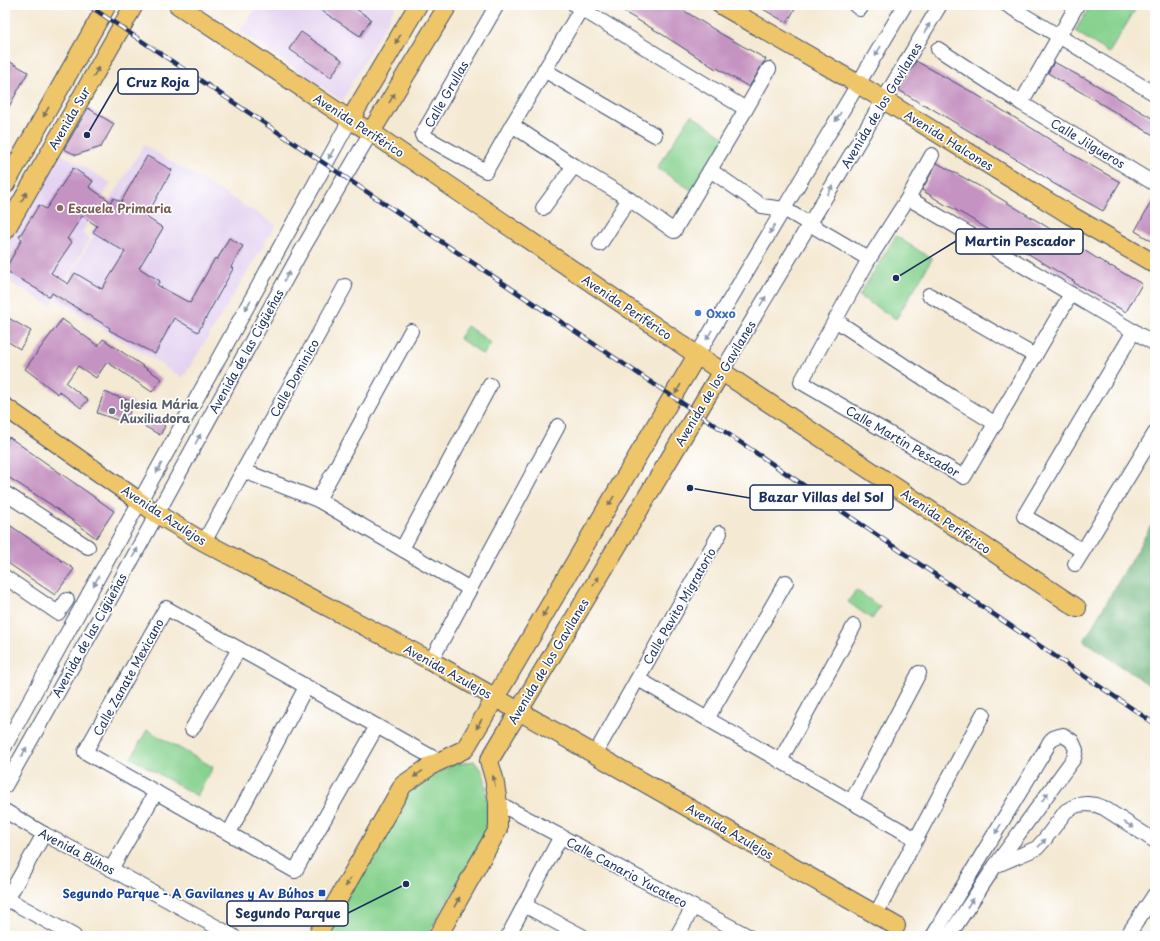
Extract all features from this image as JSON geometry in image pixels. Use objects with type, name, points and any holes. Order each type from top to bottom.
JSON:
[{"type":"main road","name":"Avenida Sur","points":[[5,185],[107,5]]},
{"type":"main road","name":"Avenida Sur","points":[[5,231],[134,5]]},
{"type":"main road","name":"Avenida Periférico","points":[[178,5],[350,120],[371,132],[697,355],[1077,608]]},
{"type":"main road","name":"Avenida de las Cigüeñas","points":[[350,120],[418,5]]},
{"type":"main road","name":"Avenida de las Cigüeñas","points":[[371,132],[448,5]]},
{"type":"main road","name":"Avenida Halcones","points":[[721,5],[858,84],[1070,215],[1155,264]]},
{"type":"main road","points":[[56,94],[76,106]]},
{"type":"main road","points":[[317,936],[403,785],[432,765],[464,749],[697,355]]},
{"type":"main road","name":"Avenida de los Gavilanes","points":[[489,761],[722,371]]},
{"type":"main road","name":"Avenida Azulejos","points":[[5,407],[126,491],[139,502],[204,542],[431,661],[896,926]]},
{"type":"main road","points":[[644,446],[668,460]]},
{"type":"main road","points":[[438,936],[498,829],[498,803],[494,778],[489,761],[464,749]]},
{"type":"street","name":"Calle Grullas","points":[[497,5],[422,136],[486,171],[578,7],[746,109]]},
{"type":"street","points":[[697,355],[905,5]]},
{"type":"street","name":"Avenida de los Gavilanes","points":[[722,371],[940,5]]},
{"type":"street","points":[[1007,5],[1155,94]]},
{"type":"street","points":[[1021,103],[1077,5]]},
{"type":"street","name":"Calle Jilgueros","points":[[938,49],[1021,103],[1155,184]]},
{"type":"street","points":[[512,125],[574,166],[630,199],[674,231],[769,69]]},
{"type":"street","points":[[544,70],[655,135]]},
{"type":"street","name":"Avenida de las Cigüeñas","points":[[5,746],[9,729],[139,502],[350,120]]},
{"type":"street","name":"Avenida de las Cigüeñas","points":[[5,786],[157,514],[299,255],[371,132]]},
{"type":"street","name":"Calle Martín Pescador","points":[[932,155],[908,198],[869,259],[801,382],[961,482],[1071,294]]},
{"type":"street","points":[[543,208],[574,166]]},
{"type":"street","points":[[710,170],[762,206],[784,209],[869,259]]},
{"type":"street","points":[[908,198],[1155,344]]},
{"type":"street","points":[[600,244],[630,199]]},
{"type":"street","name":"Calle Dominico","points":[[204,542],[345,286]]},
{"type":"street","points":[[929,295],[1035,356]]},
{"type":"street","points":[[835,320],[996,424]]},
{"type":"street","points":[[318,500],[411,331]]},
{"type":"street","points":[[1083,551],[1024,516],[1134,331]]},
{"type":"street","points":[[402,549],[490,385]]},
{"type":"street","points":[[431,661],[558,426]]},
{"type":"street","points":[[1076,564],[1155,434]]},
{"type":"street","points":[[244,471],[318,500],[470,589]]},
{"type":"street","points":[[5,492],[88,547]]},
{"type":"street","name":"Calle Pavito Migratorio","points":[[595,754],[720,533]]},
{"type":"street","points":[[5,577],[58,613],[68,600]]},
{"type":"street","points":[[707,719],[786,582]]},
{"type":"street","name":"Calle Zanate Mexicano","points":[[377,726],[295,871],[85,752],[166,608],[306,687],[377,726],[439,761]]},
{"type":"street","points":[[780,761],[854,626]]},
{"type":"street","points":[[192,729],[239,649]]},
{"type":"street","points":[[851,802],[919,673]]},
{"type":"street","name":"Calle Pavito Migratorio","points":[[638,679],[916,839]]},
{"type":"street","points":[[229,833],[306,687]]},
{"type":"street","points":[[876,914],[983,714]]},
{"type":"street","points":[[933,936],[1049,742],[1054,737],[1063,735],[1072,741],[1076,750],[1074,758],[995,866],[949,936]]},
{"type":"street","points":[[111,869],[156,792]]},
{"type":"street","name":"Calle Canario Yucateco","points":[[498,803],[748,936]]},
{"type":"street","points":[[995,866],[1037,848],[1066,811],[1077,805],[1087,804],[1104,808],[1155,841]]},
{"type":"street","name":"Avenida Búhos","points":[[5,811],[44,834],[232,936]]},
{"type":"street","points":[[44,834],[6,901],[74,936]]},
{"type":"street","name":"Calle Canario Yucateco","points":[[508,936],[561,836]]},
{"type":"street","points":[[1127,936],[1155,894]]},
{"type":"street","points":[[524,905],[582,936]]},
{"type":"street","name":"Calle Canario Yucateco","points":[[677,936],[693,907]]},
{"type":"shaded area","points":[[258,5],[396,5],[342,101],[240,31]]},
{"type":"shaded area","points":[[144,145],[276,225],[183,378],[56,300],[94,236],[90,234]]},
{"type":"shaded area","name":"Escuela Primaria","points":[[56,151],[111,183],[82,233],[90,238],[51,306],[5,279],[5,239]]},
{"type":"green space","points":[[1091,5],[1138,5],[1109,53],[1075,31]]},
{"type":"green space","points":[[691,115],[726,138],[693,191],[657,168]]},
{"type":"green space","points":[[896,236],[932,259],[896,319],[859,296]]},
{"type":"green space","points":[[467,326],[491,343],[483,355],[459,338]]},
{"type":"green space","points":[[1155,519],[1155,689],[1084,641]]},
{"type":"green space","points":[[856,590],[880,607],[872,619],[848,602]]},
{"type":"green space","points":[[147,730],[213,767],[197,796],[131,758]]},
{"type":"green space","points":[[474,761],[483,773],[485,780],[487,798],[487,831],[427,936],[326,936],[407,791],[452,765]]},
{"type":"building","points":[[313,5],[350,5],[371,19],[360,36]]},
{"type":"building","points":[[612,5],[675,5],[723,35],[766,59],[749,87],[717,68],[716,69],[660,33]]},
{"type":"building","points":[[756,5],[797,5],[787,23]]},
{"type":"building","points":[[301,32],[342,60],[331,77],[289,49]]},
{"type":"building","points":[[5,59],[28,72],[5,114]]},
{"type":"building","points":[[916,61],[972,92],[1065,149],[1064,150],[1120,182],[1103,211],[1051,182],[1011,156],[899,90]]},
{"type":"building","points":[[1054,62],[1083,77],[1155,120],[1155,136],[1048,73]]},
{"type":"building","points":[[88,108],[114,124],[101,147],[76,155],[64,149]]},
{"type":"building","points":[[147,156],[172,170],[146,217],[163,228],[139,268],[160,281],[157,285],[190,303],[215,258],[217,260],[229,238],[243,246],[231,267],[233,269],[198,332],[174,318],[155,354],[109,330],[110,328],[52,293],[50,297],[5,270],[22,239],[19,237],[39,205],[46,209],[73,168],[93,181],[89,187],[111,202],[114,198],[121,202]],"holes":[[[82,216],[97,226],[93,232],[125,252],[102,289],[75,273],[68,284],[51,273],[72,242],[67,239]]]},
{"type":"building","points":[[937,163],[988,191],[1111,267],[1142,284],[1126,312],[1074,283],[1075,282],[922,190]]},
{"type":"building","points":[[1155,195],[1155,243],[1135,231]]},
{"type":"building","points":[[5,316],[31,331],[20,349],[5,340]]},
{"type":"building","points":[[62,319],[98,346],[103,339],[162,379],[152,392],[107,362],[96,378],[78,366],[66,383],[88,400],[81,408],[59,391],[58,394],[25,369]]},
{"type":"building","points":[[104,392],[133,402],[126,423],[97,413]]},
{"type":"building","points":[[149,416],[165,426],[160,435],[144,426]]},
{"type":"building","points":[[9,437],[114,511],[96,538],[50,504],[5,475],[5,443]]},
{"type":"building","points":[[5,522],[74,569],[55,595],[5,561]]},
{"type":"railway","points":[[88,5],[712,423],[1155,724]]},
{"type":"place","name":"Cruz Roja","points":[[87,135]]},
{"type":"place","name":"Escuela Primaria","points":[[60,208]]},
{"type":"place","name":"Martin Pescador","points":[[896,278]]},
{"type":"place","name":"Oxxo","points":[[698,313]]},
{"type":"place","name":"Iglesia Mária Auxiliadora","points":[[112,411]]},
{"type":"place","name":"Bazar Villas del Sol","points":[[690,488]]},
{"type":"place","name":"Segundo Parque","points":[[406,884]]},
{"type":"place","name":"Segundo Parque - A Gavilanes y Av Búhos","points":[[322,893]]}]
